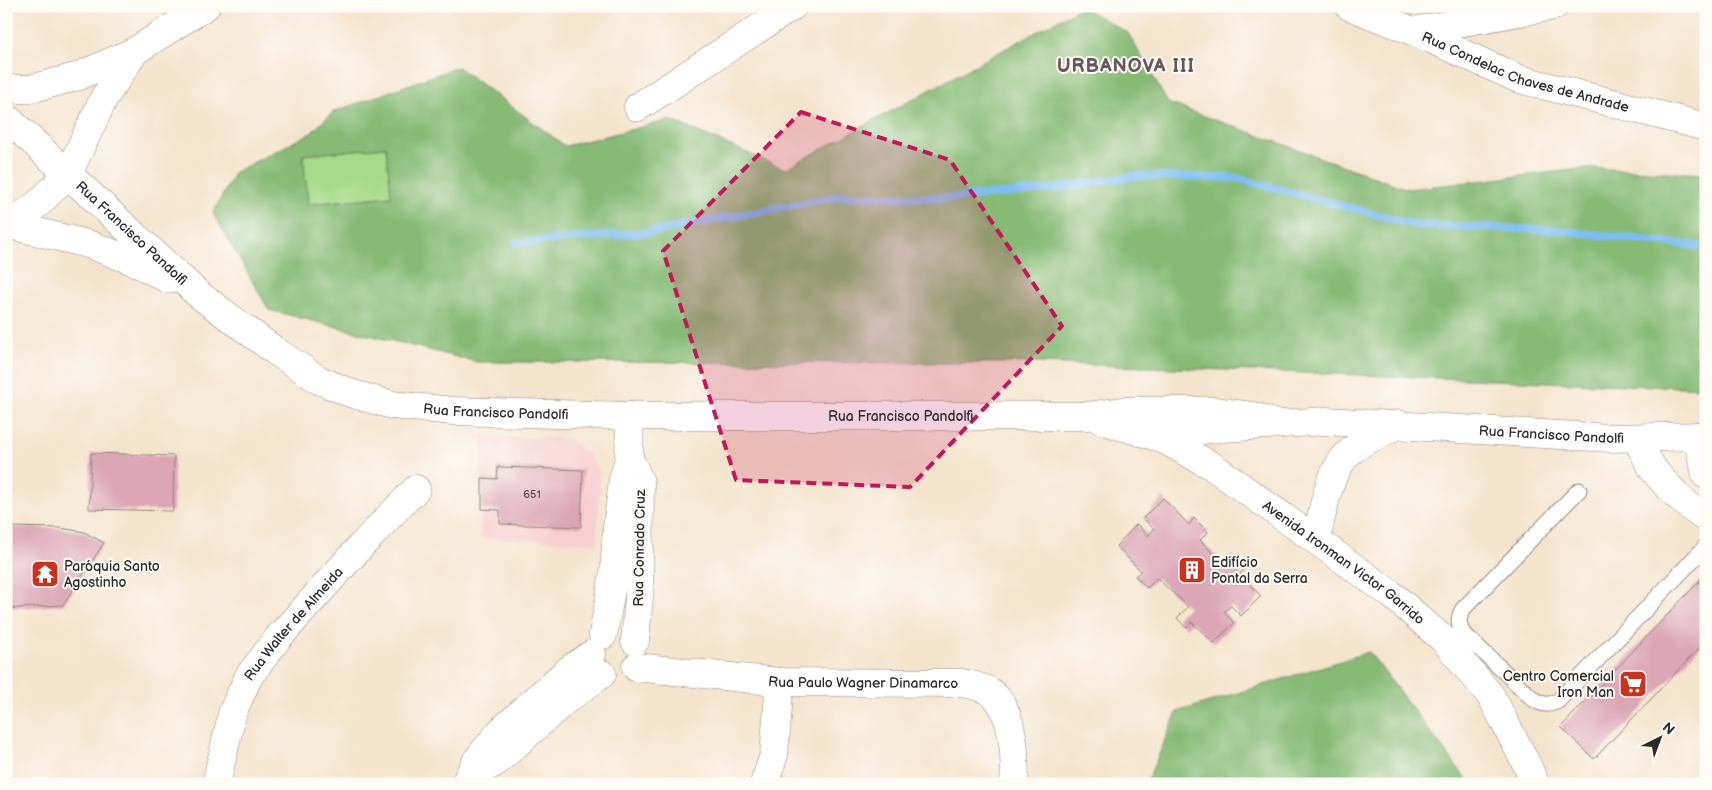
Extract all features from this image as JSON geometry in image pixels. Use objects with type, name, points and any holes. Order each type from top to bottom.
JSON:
[{"type":"street","points":[[6,89],[30,89],[79,76],[135,51],[206,6]]},
{"type":"street","points":[[638,107],[793,6]]},
{"type":"street","name":"Rua Condelac Chaves de Andrade","points":[[1349,6],[1413,31],[1519,79],[1706,127]]},
{"type":"street","points":[[1413,31],[1554,6]]},
{"type":"street","points":[[8,225],[39,203],[68,174],[104,98],[135,51]]},
{"type":"street","name":"Rua Francisco Pandolfi","points":[[6,117],[198,294],[274,350],[319,380],[354,394],[392,405],[453,411],[630,416],[1087,416]]},
{"type":"street","points":[[8,225],[91,245],[133,261],[198,294]]},
{"type":"street","points":[[1087,416],[1122,411],[1216,411],[1253,416],[1276,424]]},
{"type":"street","name":"Rua Conrado Cruz","points":[[599,654],[614,573],[623,480],[629,458],[630,416]]},
{"type":"street","name":"Avenida Ironman Victor Garrido","points":[[1087,416],[1161,438],[1212,466],[1391,594],[1440,636],[1491,696],[1536,784]]},
{"type":"street","points":[[1326,421],[1342,459]]},
{"type":"street","name":"Rua Francisco Pandolfi","points":[[1161,438],[1208,430],[1326,421],[1610,438],[1701,436]]},
{"type":"street","points":[[1316,540],[1327,496],[1342,459],[1352,449],[1399,424]]},
{"type":"street","points":[[1701,436],[1706,475]]},
{"type":"street","points":[[1636,438],[1654,470],[1679,497],[1706,518]]},
{"type":"street","name":"Rua Conrado Cruz","points":[[629,458],[640,482],[639,597],[635,654]]},
{"type":"street","name":"Rua Walter de Almeida","points":[[216,784],[233,711],[249,676],[278,638],[360,547],[416,489]]},
{"type":"street","name":"Rua Paulo Wagner Dinamarco","points":[[599,654],[617,631],[624,633],[635,654],[780,682],[963,683],[989,691],[1004,708],[1012,736],[1015,766],[1014,784]]},
{"type":"street","points":[[467,780],[478,760],[501,731],[567,672],[599,654],[614,678],[623,677],[630,673],[635,654]]},
{"type":"street","points":[[764,784],[774,755],[780,682]]},
{"type":"lane","points":[[1440,636],[1462,609],[1579,490]]},
{"type":"lane","points":[[1458,616],[1458,624],[1462,632],[1533,699],[1542,704],[1550,705],[1558,701],[1706,546]]},
{"type":"highlighted area","points":[[801,112],[950,160],[1062,326],[910,487],[736,480],[663,251]]},
{"type":"shaded area","points":[[482,436],[569,439],[587,453],[600,473],[597,543],[481,538]]},
{"type":"green space","points":[[1082,7],[1128,33],[1168,103],[1408,189],[1590,168],[1706,174],[1706,388],[1038,363],[477,362],[269,310],[213,213],[235,172],[311,133],[333,112],[458,67],[565,146],[670,120],[785,169]],"holes":[[[386,147],[391,196],[308,204],[303,155]]]},
{"type":"green space","points":[[386,147],[392,196],[308,204],[303,155]]},
{"type":"green space","points":[[1369,652],[1470,784],[1146,784],[1177,712]]},
{"type":"building","points":[[91,453],[174,456],[173,511],[89,509]]},
{"type":"building","points":[[498,467],[583,470],[581,527],[500,524],[500,510],[482,509],[482,478],[497,479]]},
{"type":"building","name":"Edifício Pontal da Serra","points":[[1163,498],[1189,525],[1194,518],[1208,532],[1200,540],[1224,564],[1232,555],[1245,568],[1240,574],[1261,596],[1241,616],[1231,606],[1224,612],[1234,623],[1214,643],[1192,622],[1186,628],[1177,618],[1188,607],[1157,578],[1147,588],[1135,576],[1141,571],[1116,546],[1137,524],[1148,536],[1154,529],[1143,518]]},
{"type":"building","name":"Paróquia Santo Agostinho","points":[[6,527],[60,528],[84,532],[104,543],[63,605],[6,609]]},
{"type":"building","name":"Centro Comercial Iron Man","points":[[1706,574],[1706,641],[1594,759],[1561,727]]},
{"type":"waterway","points":[[516,243],[652,232],[840,196],[950,198],[1046,190],[1134,176],[1236,178],[1417,225],[1556,230],[1706,247]]},
{"type":"place","name":"Edifício Pontal da Serra","points":[[1192,570]]},
{"type":"place","name":"Paróquia Santo Agostinho","points":[[45,574]]},
{"type":"place","name":"Centro Comercial Iron Man","points":[[1633,684]]},
{"type":"district","name":"URBANOVA III","points":[[1126,65]]}]
